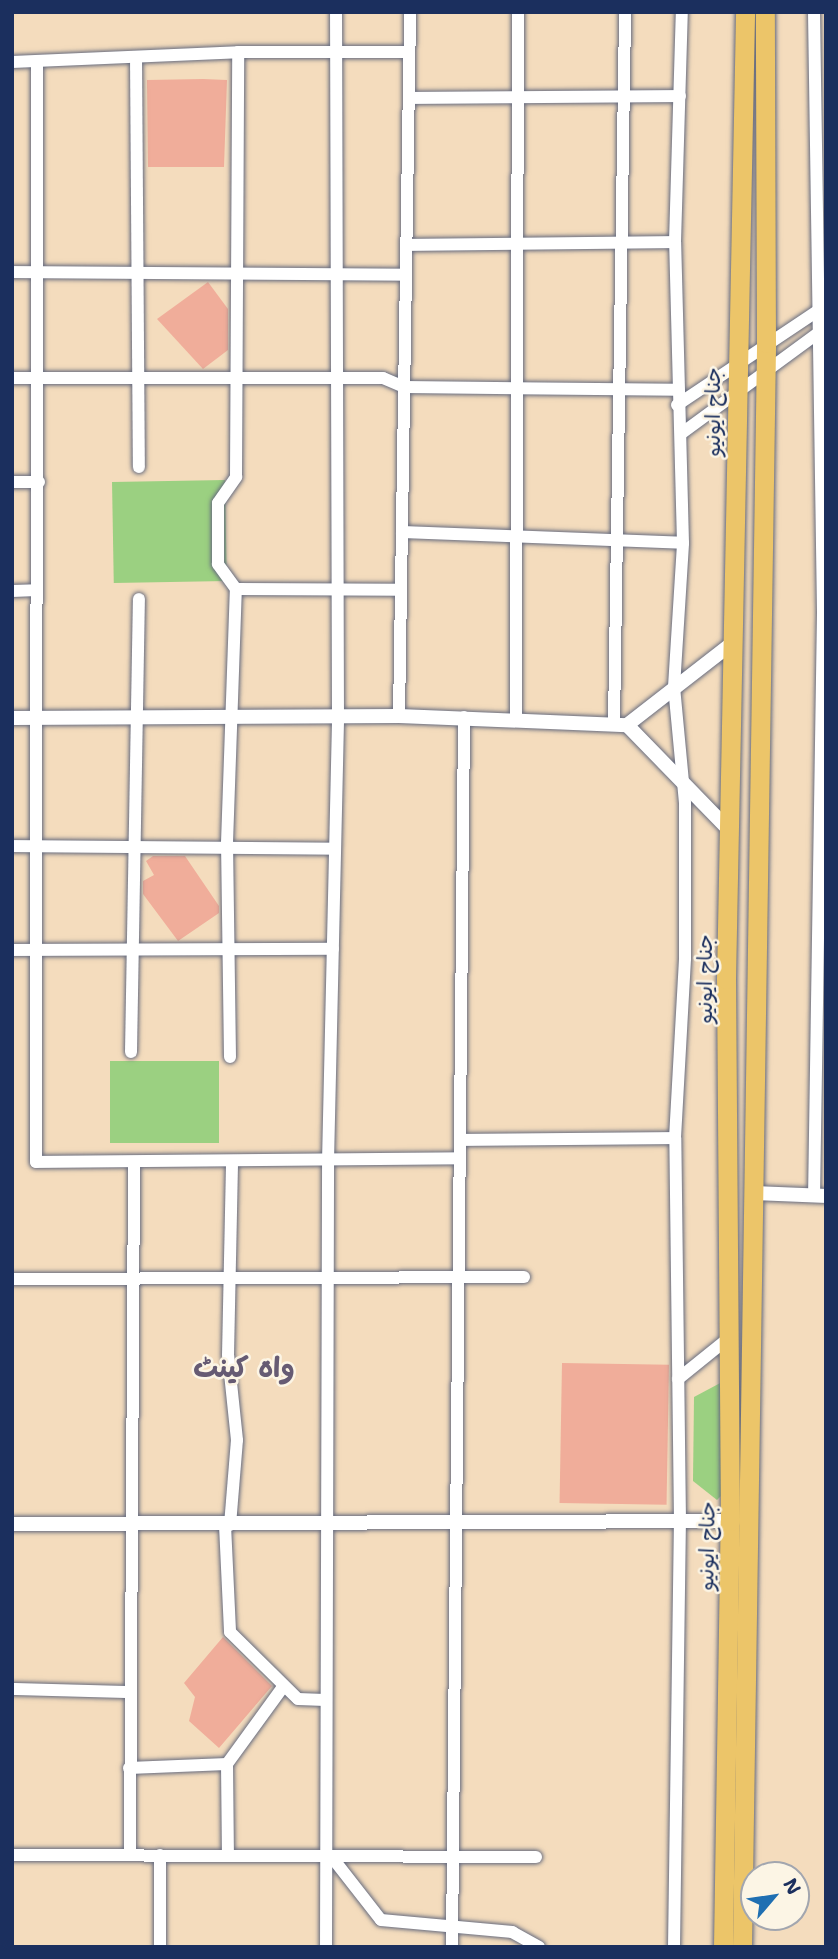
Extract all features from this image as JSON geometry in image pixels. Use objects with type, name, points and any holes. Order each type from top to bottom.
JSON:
[{"type":"main road","name":"جناح ایونیو","points":[[723,1947],[730,1521],[730,831],[737,390],[735,362],[745,12]]},
{"type":"main road","name":"جناح ایونیو","points":[[745,1942],[766,343],[765,12]]},
{"type":"street","points":[[326,1947],[328,1162],[338,719],[335,12]]},
{"type":"street","points":[[399,716],[410,12]]},
{"type":"street","points":[[516,718],[517,540],[513,387],[521,97],[518,12]]},
{"type":"street","points":[[625,12],[616,541],[620,724],[730,831]]},
{"type":"street","points":[[674,1947],[680,1522],[675,1138],[684,972],[681,784],[674,687],[683,543],[682,433],[677,405],[675,242],[682,12]]},
{"type":"street","points":[[755,1193],[820,1196],[823,330],[814,12]]},
{"type":"street","points":[[230,1057],[227,843],[236,589],[218,564],[218,503],[236,477],[239,378],[238,52]]},
{"type":"street","points":[[12,62],[238,52],[409,52]]},
{"type":"street","points":[[136,57],[134,274],[139,379],[139,467]]},
{"type":"street","points":[[37,62],[40,379],[36,718],[36,1162],[328,1162],[460,1158]]},
{"type":"street","points":[[408,97],[680,96]]},
{"type":"street","points":[[407,245],[517,241],[675,242]]},
{"type":"street","points":[[12,272],[406,275]]},
{"type":"street","points":[[677,405],[735,362],[822,308]]},
{"type":"street","points":[[682,433],[737,390],[823,330]]},
{"type":"street","points":[[12,378],[383,377],[404,387],[677,390]]},
{"type":"street","points":[[12,482],[39,482]]},
{"type":"street","points":[[402,532],[517,540],[683,543]]},
{"type":"street","points":[[236,589],[401,590]]},
{"type":"street","points":[[12,590],[37,590]]},
{"type":"street","points":[[131,1052],[132,844],[139,599]]},
{"type":"street","points":[[12,718],[338,719],[399,716],[516,718],[620,724],[732,645]]},
{"type":"street","points":[[452,1947],[464,718]]},
{"type":"street","points":[[12,846],[227,843],[335,849]]},
{"type":"street","points":[[12,950],[333,948]]},
{"type":"street","points":[[460,1140],[675,1138]]},
{"type":"street","points":[[232,1161],[228,1355],[237,1440],[228,1525],[230,1632],[298,1699],[325,1700]]},
{"type":"street","points":[[130,1855],[131,1278],[134,1163]]},
{"type":"street","points":[[12,1279],[524,1277]]},
{"type":"street","points":[[678,1379],[730,1337]]},
{"type":"street","points":[[12,1524],[326,1525],[730,1521]]},
{"type":"street","points":[[228,1856],[227,1764],[283,1687]]},
{"type":"street","points":[[12,1689],[129,1692]]},
{"type":"street","points":[[129,1768],[227,1764]]},
{"type":"street","points":[[12,1855],[328,1856],[453,1853],[536,1857]]},
{"type":"street","points":[[160,1855],[160,1947]]},
{"type":"street","points":[[328,1856],[381,1920],[512,1932],[539,1947]]},
{"type":"green space","points":[[225,480],[227,581],[114,583],[112,482]]},
{"type":"green space","points":[[110,1061],[219,1061],[219,1143],[110,1143]]},
{"type":"green space","points":[[724,1381],[722,1495],[717,1500],[693,1481],[694,1397]]},
{"type":"building","points":[[147,80],[227,80],[224,167],[148,167]]},
{"type":"building","points":[[208,282],[228,309],[228,350],[203,369],[157,319]]},
{"type":"building","points":[[153,856],[185,856],[219,906],[219,913],[178,941],[143,894],[143,881],[154,875],[146,861]]},
{"type":"building","points":[[562,1363],[669,1365],[667,1505],[560,1503]]},
{"type":"building","points":[[223,1637],[272,1686],[219,1748],[189,1721],[195,1697],[184,1683]]},
{"type":"district","name":"واہ کینٹ","points":[[244,1367]]}]
